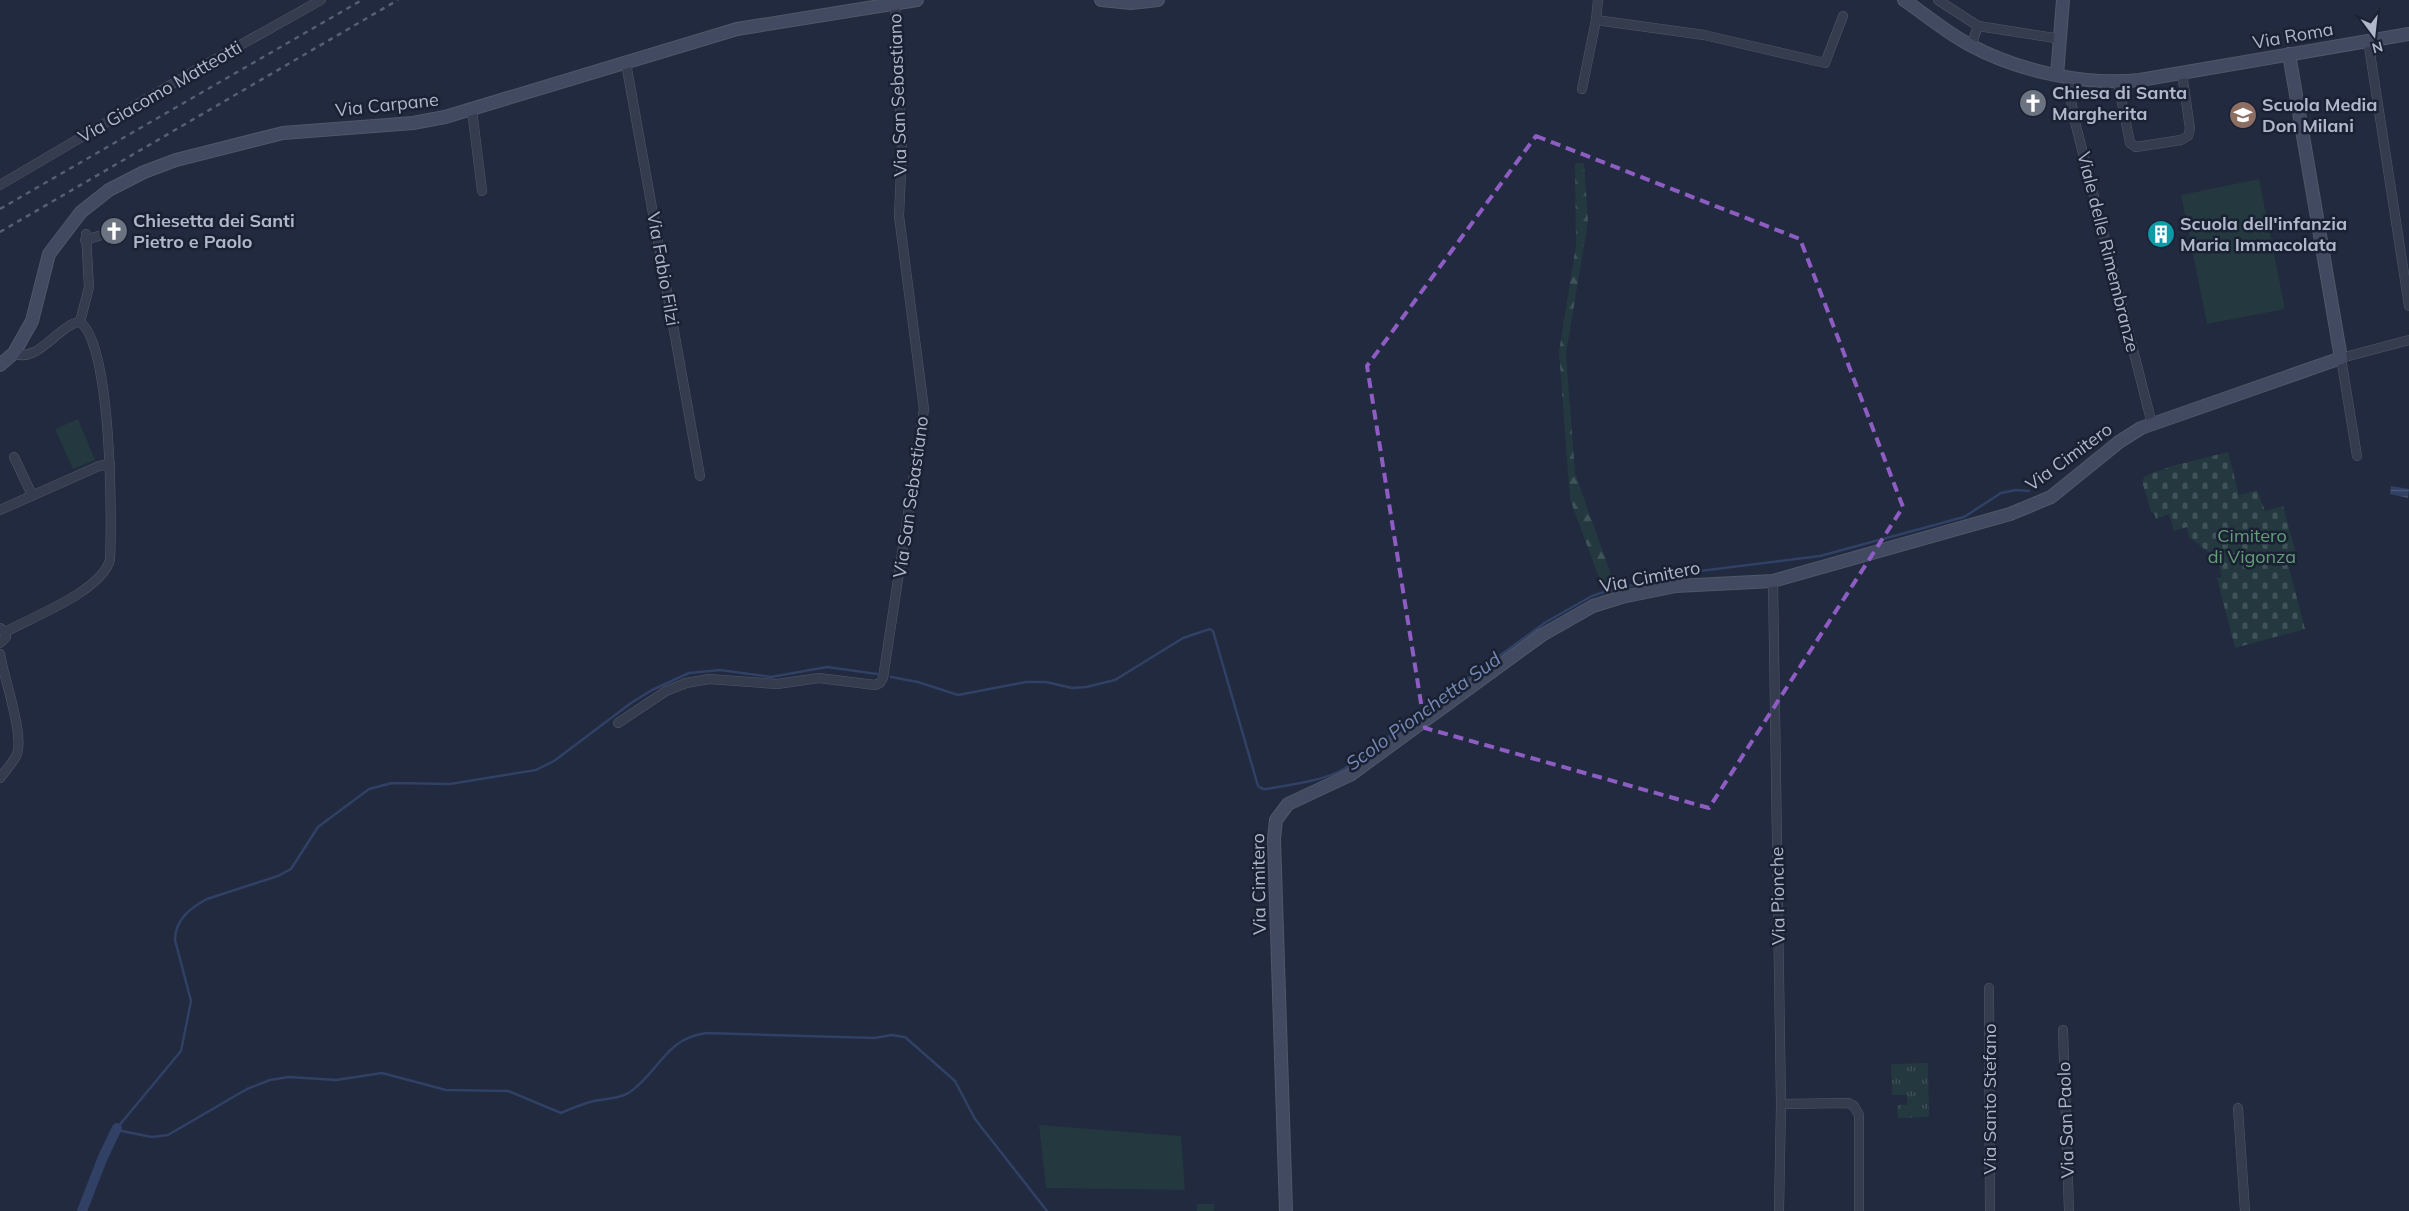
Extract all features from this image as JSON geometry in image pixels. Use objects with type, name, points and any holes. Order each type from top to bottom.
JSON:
[{"type":"street","name":"Via Giacomo Matteotti","points":[[0,185],[194,71],[321,0]]},
{"type":"street","points":[[1101,0],[1132,3],[1158,0]]},
{"type":"street","points":[[1582,89],[1596,20],[1598,0]]},
{"type":"street","points":[[1904,0],[1971,46],[2000,58],[2057,75],[2062,0]]},
{"type":"street","points":[[1938,0],[1978,26],[2060,39]]},
{"type":"street","name":"Via Carpane","points":[[0,365],[14,353],[32,321],[49,254],[81,212],[108,190],[144,172],[176,160],[283,133],[413,123],[472,110],[513,95],[737,29],[905,2]]},
{"type":"street","name":"Via San Sebastiano","points":[[618,723],[676,687],[709,679],[777,684],[819,678],[875,685],[880,683],[883,678],[924,409],[899,216],[903,161],[905,2]]},
{"type":"street","points":[[1596,20],[1704,35],[1825,63],[1843,16]]},
{"type":"street","points":[[1971,46],[1978,26]]},
{"type":"street","name":"Via Roma","points":[[2057,75],[2118,83],[2409,34]]},
{"type":"street","points":[[2368,40],[2409,306]]},
{"type":"street","points":[[2289,54],[2357,456]]},
{"type":"street","name":"Via Fabio Filzi","points":[[626,63],[700,476]]},
{"type":"street","points":[[2118,83],[2130,143],[2136,148],[2181,140],[2188,136],[2190,129],[2182,73]]},
{"type":"street","name":"Viale delle Rimembranze","points":[[2072,78],[2072,109],[2152,424]]},
{"type":"street","points":[[472,110],[482,191]]},
{"type":"street","points":[[0,643],[5,639],[2,630],[84,591],[96,582],[108,568],[111,550],[110,464],[106,415],[93,343],[80,322],[89,287],[86,237],[102,235]]},
{"type":"street","name":"Via Carpane","points":[[14,353],[21,355],[31,353],[70,325],[80,322]]},
{"type":"street","name":"Via Cimitero","points":[[1286,1211],[1274,828],[1279,814],[1296,800],[1350,775],[1542,636],[1593,606],[1622,597],[1676,586],[1773,581],[2028,508],[2050,497],[2130,434],[2152,424],[2341,358],[2409,340]]},
{"type":"street","points":[[14,458],[32,495]]},
{"type":"street","points":[[0,510],[99,466],[110,464]]},
{"type":"street","name":"Via Pionche","points":[[1773,581],[1780,1104],[1779,1211]]},
{"type":"street","points":[[0,654],[18,733],[19,747],[17,755],[0,778]]},
{"type":"street","name":"Via Santo Stefano","points":[[1989,988],[1990,1211]]},
{"type":"street","name":"Via San Paolo","points":[[2063,1030],[2070,1211]]},
{"type":"street","points":[[1780,1104],[1848,1103],[1857,1110],[1859,1115],[1859,1211]]},
{"type":"street","points":[[2238,1108],[2245,1211]]},
{"type":"highlighted area","points":[[1536,136],[1800,239],[1903,507],[1709,808],[1425,728],[1367,366]]},
{"type":"green space","points":[[1575,163],[1584,163],[1588,222],[1566,353],[1575,473],[1614,583],[1602,586],[1570,499],[1559,352],[1576,245]]},
{"type":"green space","points":[[2259,179],[2285,309],[2207,324],[2181,195]]},
{"type":"green space","points":[[78,419],[95,460],[73,469],[55,429]]},
{"type":"green space","name":"Cimitero di Vigonza","points":[[2228,452],[2239,495],[2257,490],[2265,511],[2283,506],[2297,557],[2287,560],[2305,629],[2235,648],[2217,578],[2222,577],[2217,559],[2189,537],[2187,527],[2174,531],[2169,514],[2156,519],[2154,513],[2151,512],[2142,481],[2145,476],[2172,466]]},
{"type":"green space","points":[[1928,1063],[1929,1117],[1898,1118],[1897,1105],[1907,1105],[1907,1095],[1892,1095],[1891,1064]]},
{"type":"green space","points":[[1039,1125],[1181,1136],[1185,1190],[1046,1188]]},
{"type":"green space","points":[[1197,1204],[1214,1204],[1214,1211],[1197,1211]]},
{"type":"water","points":[[2391,486],[2409,489],[2408,498],[2390,494]]},
{"type":"waterway","name":"Scolo Pionchetta Sud","points":[[891,677],[918,682],[958,695],[1026,682],[1046,682],[1072,688],[1086,687],[1115,680],[1183,638],[1210,629],[1213,631],[1258,786],[1267,789],[1316,780],[1344,769],[1546,622],[1592,596],[1692,572],[1820,556],[1964,517],[2001,493],[2016,490],[2029,491]]},
{"type":"waterway","points":[[877,674],[827,667],[771,677],[720,670],[689,673],[652,690],[631,703],[554,761],[536,770],[450,784],[392,783],[369,789],[318,827],[291,869],[278,876],[207,899],[185,915],[178,926],[175,940],[191,1001],[181,1051],[117,1128],[122,1131],[152,1137],[168,1135],[247,1089],[270,1080],[289,1077],[336,1080],[382,1073],[446,1090],[508,1091],[561,1113],[590,1102],[625,1095],[640,1084],[672,1048],[681,1041],[693,1036],[707,1033],[875,1038],[891,1035],[905,1037],[955,1081],[975,1119],[1047,1211]]},
{"type":"waterway","points":[[82,1211],[103,1157],[117,1128]]},
{"type":"railway","points":[[0,209],[362,0]]},
{"type":"railway","points":[[0,232],[398,0]]},
{"type":"place","name":"Chiesa di Santa Margherita","points":[[2033,103]]},
{"type":"place","name":"Scuola Media Don Milani","points":[[2243,115]]},
{"type":"place","name":"Chiesetta dei Santi Pietro e Paolo","points":[[114,231]]},
{"type":"place","name":"Scuola dell'infanzia Maria Immacolata","points":[[2161,234]]}]
